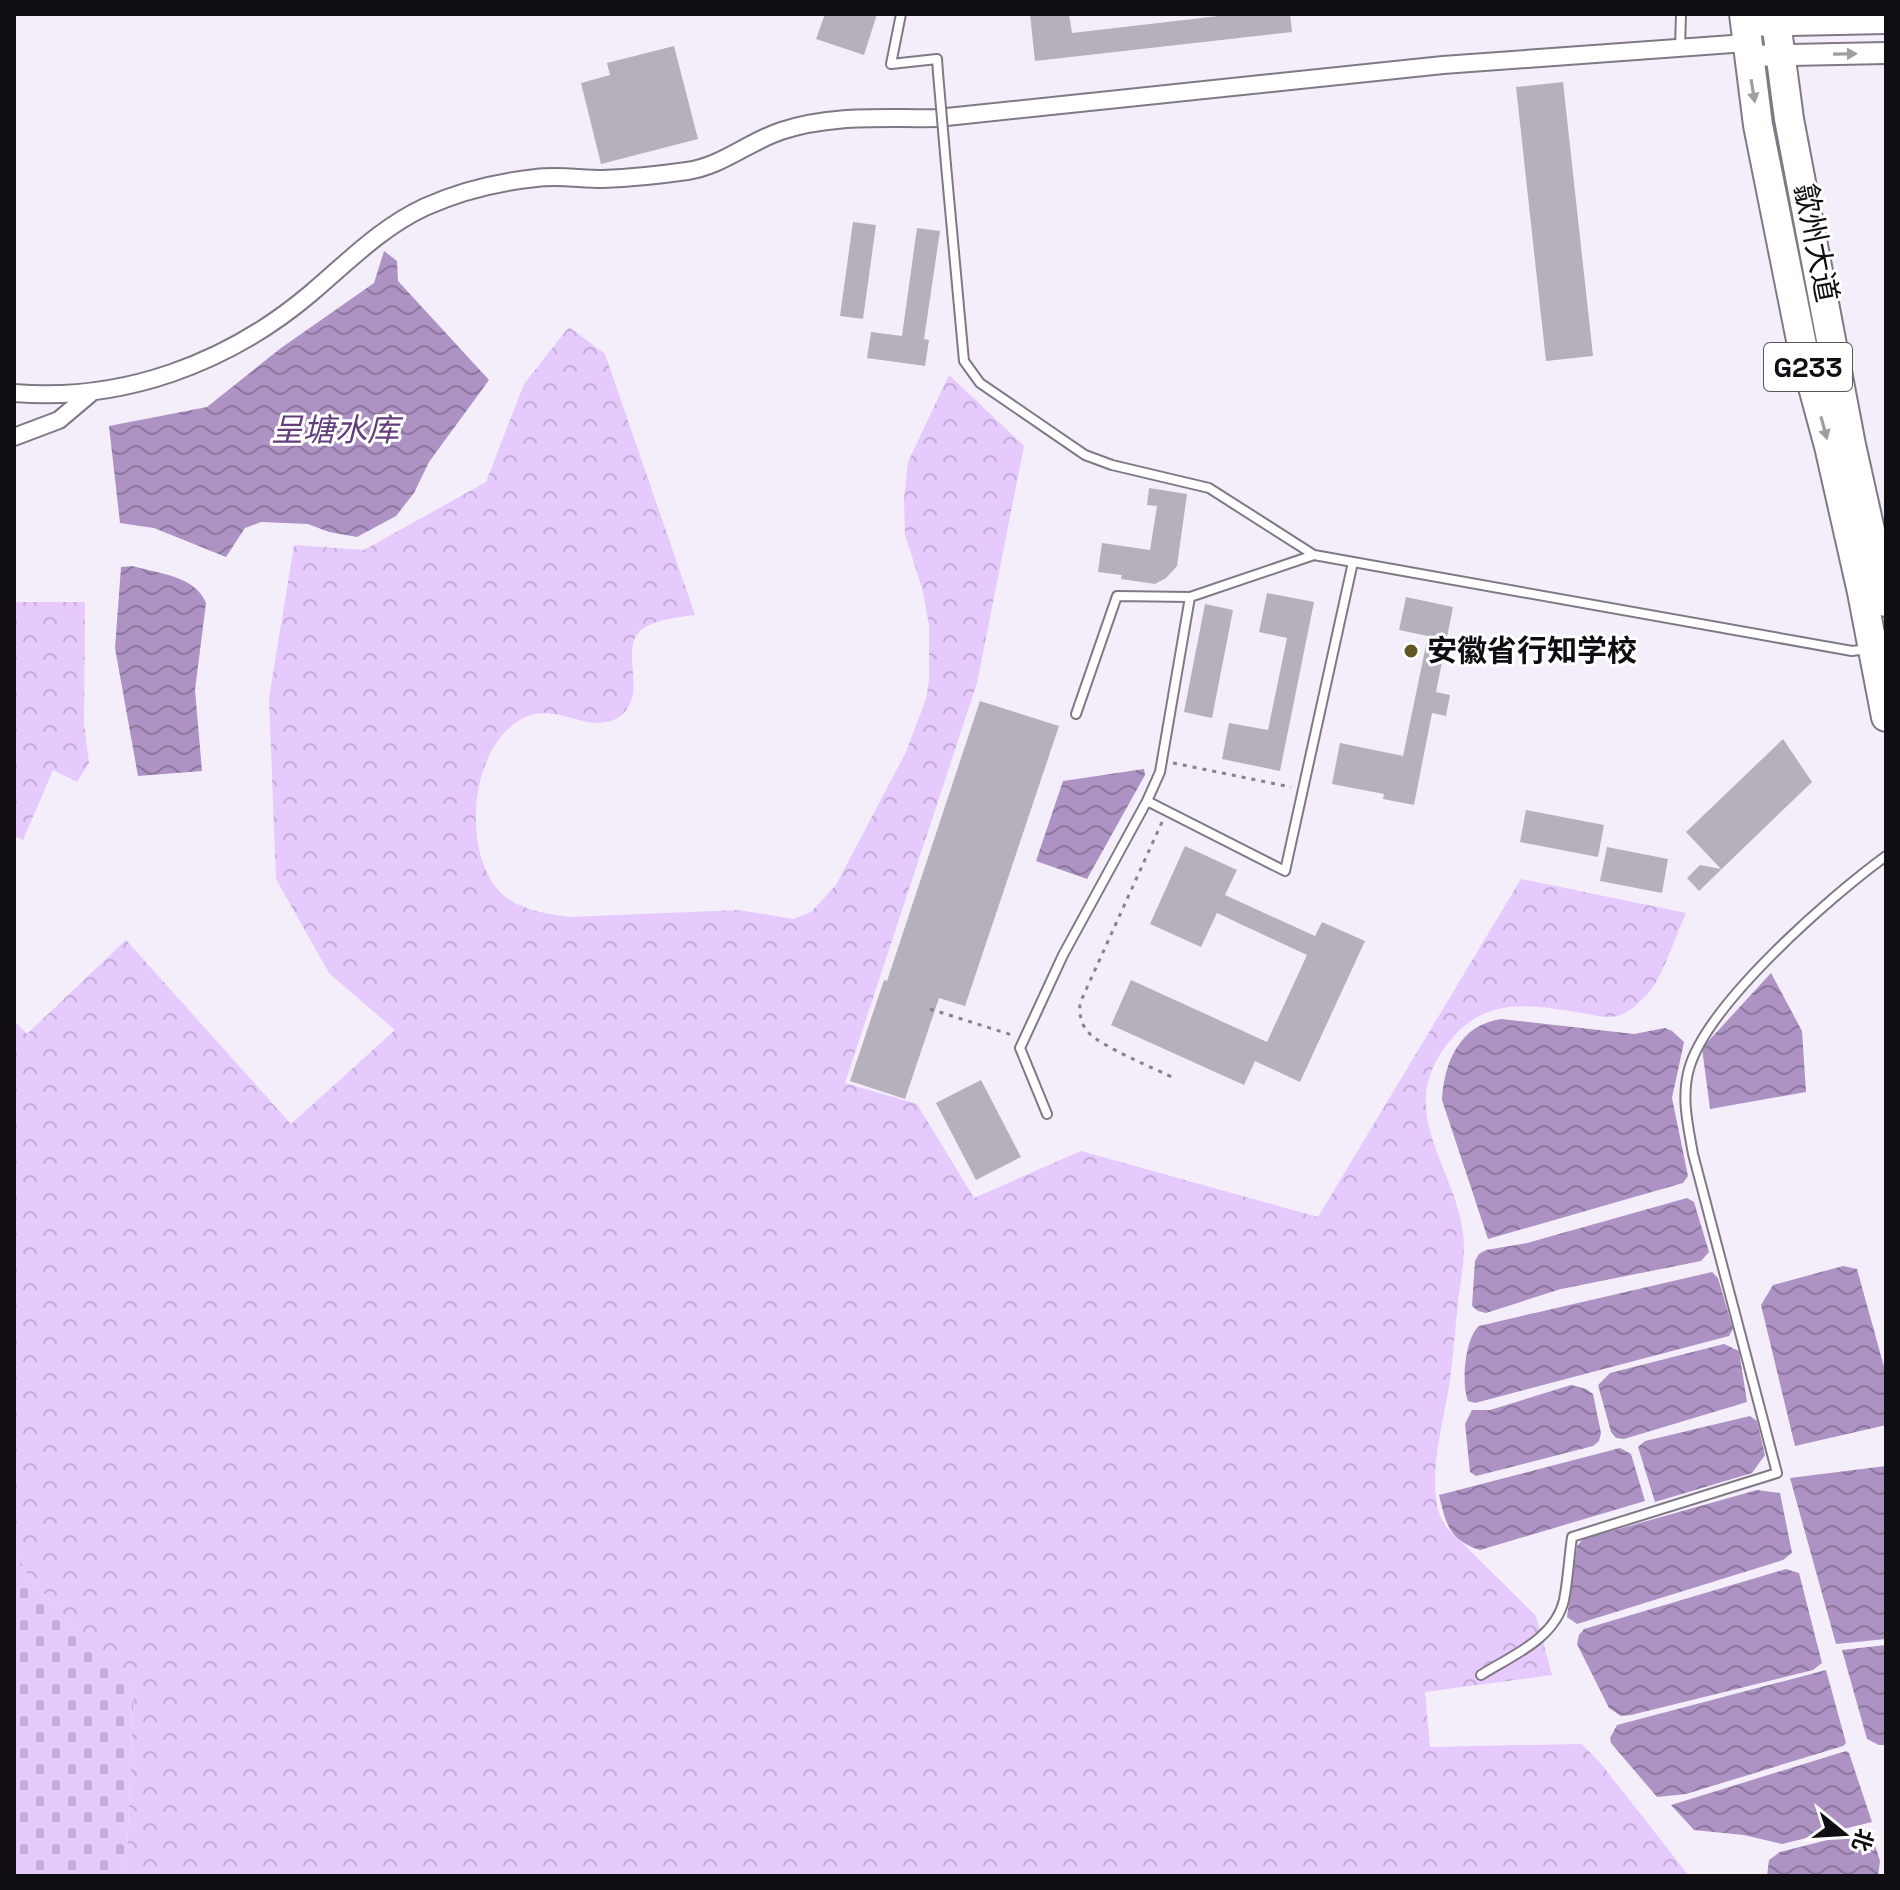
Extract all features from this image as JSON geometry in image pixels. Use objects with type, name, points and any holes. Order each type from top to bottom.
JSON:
[{"type":"highway","name":"歙州大道","points":[[1776,20],[1789,119],[1877,519],[1886,602]]},
{"type":"highway","name":"歙州大道","points":[[1745,35],[1758,125],[1803,350],[1829,446],[1886,717]]},
{"type":"street","points":[[14,393],[91,393],[156,379],[228,349],[285,314],[357,251],[403,219],[446,198],[491,185],[537,178],[599,179],[690,171],[720,162],[779,132],[825,120],[937,118],[1443,65],[1680,48],[1745,35],[1776,20],[1886,23]]},
{"type":"street","points":[[1745,35],[1779,55],[1886,53]]},
{"type":"street","points":[[14,437],[59,420],[91,393]]},
{"type":"lane","points":[[901,14],[891,64],[937,59],[961,351],[974,377],[1085,455],[1112,465],[1209,488],[1314,555],[1852,651],[1873,648]]},
{"type":"lane","points":[[1680,48],[1681,14]]},
{"type":"lane","points":[[1076,714],[1117,596],[1190,597],[1314,555]]},
{"type":"lane","points":[[1147,801],[1285,871],[1353,562]]},
{"type":"lane","points":[[1047,1114],[1020,1048],[1063,955],[1147,801],[1162,760],[1190,597]]},
{"type":"lane","points":[[1481,1675],[1541,1637],[1556,1619],[1564,1600],[1572,1537],[1777,1473],[1693,1154],[1685,1108],[1686,1081],[1703,1037],[1742,988],[1813,915],[1886,856]]},
{"type":"path","points":[[1162,760],[1303,789]]},
{"type":"path","points":[[1166,811],[1079,1010],[1083,1025],[1095,1038],[1176,1079]]},
{"type":"path","points":[[930,1009],[1024,1039]]},
{"type":"green space","points":[[569,327],[605,354],[695,615],[649,625],[636,636],[632,650],[633,693],[623,714],[612,721],[600,723],[537,713],[525,717],[506,731],[492,750],[482,774],[477,800],[476,827],[480,853],[489,876],[502,894],[534,910],[570,917],[739,910],[793,919],[811,912],[836,885],[906,752],[926,699],[929,625],[922,588],[905,535],[904,499],[908,462],[949,375],[1024,446],[977,683],[845,1083],[917,1104],[974,1198],[1081,1151],[1318,1217],[1521,879],[1686,913],[1656,983],[1645,997],[1626,1012],[1608,1017],[1529,1006],[1497,1009],[1467,1024],[1453,1037],[1434,1065],[1426,1091],[1427,1117],[1461,1220],[1464,1248],[1450,1376],[1436,1459],[1436,1498],[1447,1528],[1536,1616],[1552,1675],[1425,1692],[1430,1747],[1582,1744],[1689,1876],[126,1876],[134,1684],[98,1663],[55,1605],[32,1581],[14,1552],[14,1021],[27,1034],[126,940],[291,1124],[395,1030],[329,973],[276,879],[269,698],[294,545],[364,550],[486,482],[524,384]]},
{"type":"green space","points":[[14,602],[85,602],[84,724],[89,763],[77,782],[53,770],[23,840],[14,836]]},
{"type":"green space","points":[[14,1552],[32,1581],[55,1605],[98,1662],[134,1683],[126,1876],[14,1876]]},
{"type":"water","name":"呈塘水库","points":[[384,251],[397,261],[398,281],[489,380],[429,462],[414,493],[396,516],[357,537],[308,524],[261,522],[245,528],[226,557],[154,528],[120,523],[109,426],[207,407],[281,348],[374,283]]},
{"type":"water","points":[[132,566],[185,581],[201,594],[206,603],[195,690],[202,771],[138,776],[115,648],[121,567]]},
{"type":"water","points":[[1144,769],[1145,775],[1087,879],[1036,861],[1063,781]]},
{"type":"water","points":[[1771,973],[1802,1031],[1806,1092],[1710,1109],[1702,1048]]},
{"type":"water","points":[[1501,1019],[1634,1034],[1665,1028],[1672,1031],[1684,1042],[1672,1098],[1688,1176],[1683,1183],[1488,1239],[1442,1100],[1446,1072],[1465,1037],[1487,1023]]},
{"type":"water","points":[[1687,1198],[1694,1202],[1709,1252],[1701,1261],[1561,1289],[1486,1313],[1472,1306],[1475,1261],[1486,1250],[1527,1243]]},
{"type":"water","points":[[1843,1266],[1857,1269],[1886,1374],[1886,1425],[1795,1446],[1761,1305],[1773,1285]]},
{"type":"water","points":[[1712,1272],[1718,1278],[1733,1329],[1729,1336],[1475,1403],[1468,1401],[1466,1361],[1470,1340],[1479,1326]]},
{"type":"water","points":[[1724,1344],[1739,1351],[1747,1402],[1624,1439],[1616,1438],[1611,1432],[1598,1385],[1610,1373]]},
{"type":"water","points":[[1571,1385],[1593,1394],[1601,1433],[1599,1441],[1593,1446],[1476,1476],[1470,1472],[1465,1424],[1472,1410],[1490,1410]]},
{"type":"water","points":[[1750,1416],[1757,1421],[1765,1455],[1752,1473],[1655,1502],[1638,1447],[1645,1441]]},
{"type":"water","points":[[1620,1448],[1631,1454],[1645,1501],[1480,1550],[1462,1541],[1450,1530],[1439,1495]]},
{"type":"water","points":[[1886,1466],[1886,1639],[1836,1644],[1790,1478]]},
{"type":"water","points":[[1757,1490],[1780,1493],[1792,1553],[1783,1560],[1577,1624],[1567,1617],[1577,1546],[1583,1539]]},
{"type":"water","points":[[1786,1569],[1799,1573],[1822,1663],[1813,1670],[1631,1715],[1621,1716],[1609,1708],[1577,1644],[1584,1629]]},
{"type":"water","points":[[1886,1645],[1886,1745],[1879,1745],[1867,1739],[1842,1650]]},
{"type":"water","points":[[1826,1670],[1846,1743],[1843,1746],[1686,1794],[1657,1797],[1611,1743],[1610,1738],[1617,1725]]},
{"type":"water","points":[[1846,1751],[1872,1822],[1782,1844],[1744,1835],[1694,1830],[1671,1805]]},
{"type":"water","points":[[1870,1830],[1880,1861],[1878,1876],[1767,1876],[1769,1860],[1780,1852]]},
{"type":"building","points":[[825,14],[877,14],[864,55],[816,39]]},
{"type":"building","points":[[1030,14],[1069,14],[1072,33],[1236,14],[1290,14],[1292,32],[1035,61]]},
{"type":"building","points":[[674,46],[698,139],[601,164],[581,83],[610,75],[607,63]]},
{"type":"building","points":[[1563,82],[1593,356],[1546,361],[1516,87]]},
{"type":"building","points":[[853,222],[876,225],[863,319],[840,316]]},
{"type":"building","points":[[917,228],[940,231],[924,339],[929,340],[925,366],[867,358],[871,332],[902,336]]},
{"type":"building","points":[[1149,488],[1187,494],[1177,566],[1155,584],[1098,572],[1102,543],[1150,550],[1157,506],[1147,505]]},
{"type":"building","points":[[1267,593],[1314,602],[1280,771],[1222,759],[1229,723],[1268,730],[1287,638],[1259,632]]},
{"type":"building","points":[[1406,597],[1453,607],[1436,692],[1450,695],[1446,716],[1432,713],[1414,805],[1383,799],[1384,794],[1332,784],[1340,743],[1403,756],[1428,636],[1399,630]]},
{"type":"building","points":[[1205,604],[1233,610],[1212,718],[1184,712]]},
{"type":"building","points":[[980,701],[1059,726],[965,1006],[939,998],[905,1099],[850,1081],[884,980],[887,981]]},
{"type":"building","points":[[1783,739],[1812,782],[1699,891],[1687,878],[1700,865],[1721,869],[1686,832]]},
{"type":"building","points":[[1526,810],[1604,825],[1598,857],[1520,842]]},
{"type":"building","points":[[1185,846],[1237,870],[1225,895],[1315,936],[1322,922],[1365,941],[1300,1082],[1255,1061],[1244,1085],[1111,1025],[1131,980],[1267,1042],[1307,955],[1217,913],[1201,947],[1150,924]]},
{"type":"building","points":[[1607,847],[1668,859],[1662,893],[1600,881]]},
{"type":"building","points":[[981,1080],[1021,1157],[976,1180],[936,1103]]},
{"type":"place","name":"安徽省行知学校","points":[[1411,651]]}]
